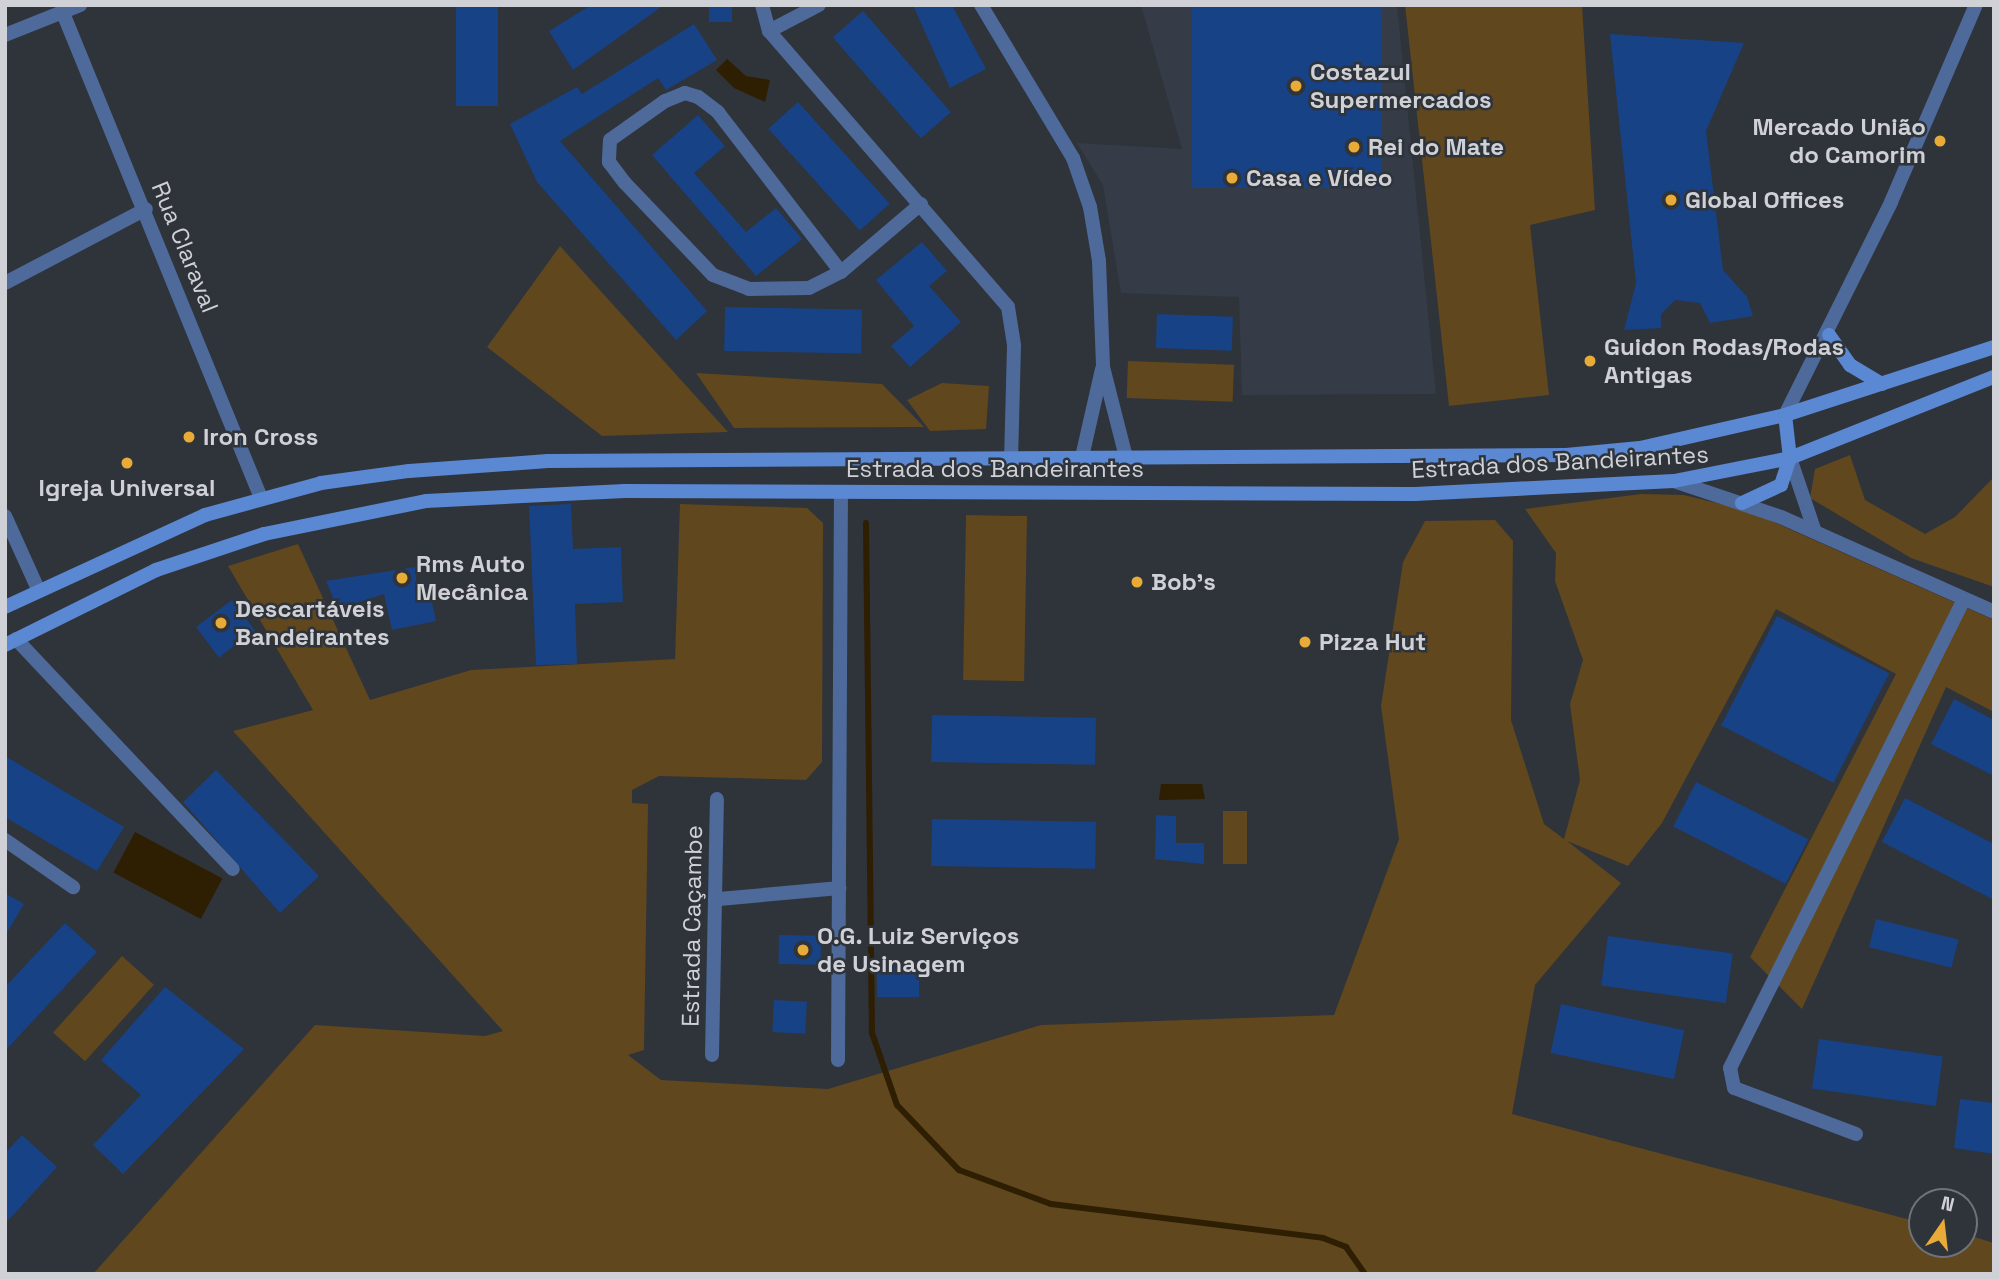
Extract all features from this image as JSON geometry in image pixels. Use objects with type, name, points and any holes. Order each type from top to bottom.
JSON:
[{"type":"main road","points":[[1829,335],[1850,365],[1882,384]]},
{"type":"main road","name":"Estrada dos Bandeirantes","points":[[5,607],[156,533],[261,498],[321,483],[466,464],[1566,454],[1640,448],[1785,415],[1994,347]]},
{"type":"main road","name":"Estrada dos Bandeirantes","points":[[11,642],[156,570],[330,518],[498,494],[1416,494],[1674,481],[1790,458],[1994,377]]},
{"type":"main road","points":[[1742,503],[1781,485],[1790,458],[1785,415]]},
{"type":"street","points":[[5,36],[80,5]]},
{"type":"street","points":[[762,5],[769,31],[1008,307],[1014,346],[1011,458]]},
{"type":"street","points":[[769,31],[819,5]]},
{"type":"street","points":[[981,5],[1073,158],[1090,207],[1100,261],[1103,368],[1126,457]]},
{"type":"street","points":[[1785,415],[1829,335],[1976,5]]},
{"type":"street","name":"Rua Claraval","points":[[63,13],[146,209],[261,498]]},
{"type":"street","points":[[841,272],[718,112],[698,97],[665,101],[610,140],[609,162],[713,275],[749,289],[809,288],[841,272],[921,204]]},
{"type":"street","points":[[5,283],[146,209]]},
{"type":"street","points":[[1082,457],[1103,368]]},
{"type":"street","points":[[1790,458],[1815,532]]},
{"type":"street","points":[[1674,481],[1742,503],[1815,532],[1994,612]]},
{"type":"street","points":[[838,1060],[841,492]]},
{"type":"street","points":[[5,516],[38,589]]},
{"type":"street","points":[[1856,1134],[1734,1088],[1730,1069],[1964,599]]},
{"type":"street","points":[[11,642],[233,869]]},
{"type":"street","name":"Estrada Caçambe","points":[[712,1055],[719,899],[717,799]]},
{"type":"street","points":[[5,840],[73,887]]},
{"type":"street","points":[[719,899],[839,888]]},
{"type":"shaded area","points":[[1141,5],[1397,5],[1436,394],[1242,395],[1239,297],[1121,293],[1103,185],[1077,143],[1182,149]]},
{"type":"shaded area","points":[[1405,5],[1582,5],[1595,210],[1530,225],[1549,395],[1449,406]]},
{"type":"shaded area","points":[[727,59],[746,76],[770,80],[765,102],[734,88],[716,70]]},
{"type":"shaded area","points":[[560,246],[728,432],[602,436],[487,347]]},
{"type":"shaded area","points":[[1128,361],[1234,365],[1233,402],[1127,398]]},
{"type":"shaded area","points":[[696,373],[882,384],[924,427],[734,428]]},
{"type":"shaded area","points":[[942,383],[989,386],[986,429],[930,431],[907,400]]},
{"type":"shaded area","points":[[1850,455],[1865,500],[1925,534],[1955,517],[1994,477],[1994,587],[1911,558],[1810,498],[1815,469]]},
{"type":"shaded area","points":[[1641,494],[1684,495],[1749,511],[1994,620],[1994,712],[1946,687],[1802,1009],[1750,957],[1896,674],[1776,609],[1662,823],[1628,866],[1567,841],[1621,883],[1535,985],[1512,1114],[1908,1219],[1908,1258],[1978,1258],[1978,1238],[1994,1243],[1994,1274],[93,1274],[315,1025],[485,1036],[503,1031],[233,731],[313,710],[228,566],[298,544],[370,700],[471,670],[675,659],[680,504],[807,508],[823,523],[822,762],[806,780],[659,776],[632,790],[632,803],[648,804],[644,1050],[628,1055],[661,1080],[828,1089],[1041,1025],[1334,1015],[1399,839],[1381,706],[1403,562],[1425,521],[1495,520],[1513,541],[1511,720],[1544,824],[1564,839],[1580,780],[1570,704],[1583,660],[1555,581],[1556,553],[1525,509]]},
{"type":"shaded area","points":[[966,515],[1027,516],[1024,681],[963,680]]},
{"type":"shaded area","points":[[1161,784],[1202,784],[1205,799],[1159,800]]},
{"type":"shaded area","points":[[1223,811],[1247,811],[1247,864],[1223,864]]},
{"type":"shaded area","points":[[135,832],[222,878],[201,919],[113,873]]},
{"type":"shaded area","points":[[122,956],[154,985],[85,1061],[53,1033]]},
{"type":"building","points":[[456,5],[498,5],[498,106],[456,106]]},
{"type":"building","points":[[591,5],[664,5],[573,70],[549,31]]},
{"type":"building","points":[[709,5],[732,5],[732,22],[709,22]]},
{"type":"building","points":[[913,5],[952,5],[986,69],[950,88]]},
{"type":"building","name":"Costazul Supermercados","points":[[1192,5],[1382,5],[1382,188],[1192,188]]},
{"type":"building","points":[[863,11],[951,112],[921,138],[833,37]]},
{"type":"building","points":[[694,24],[717,60],[666,90],[658,78],[560,141],[707,311],[676,340],[537,182],[510,124],[577,87],[582,94]]},
{"type":"building","name":"Global Offices","points":[[1610,34],[1744,43],[1706,131],[1723,270],[1747,297],[1753,316],[1710,323],[1700,303],[1675,300],[1661,314],[1661,328],[1624,330],[1636,283]]},
{"type":"building","points":[[798,102],[890,204],[860,231],[768,129]]},
{"type":"building","points":[[698,115],[725,146],[694,173],[746,232],[776,208],[802,239],[756,276],[652,155]]},
{"type":"building","points":[[922,242],[947,271],[929,286],[961,322],[910,367],[891,346],[914,326],[876,280]]},
{"type":"building","points":[[725,307],[862,309],[861,353],[724,351]]},
{"type":"building","points":[[1157,314],[1233,317],[1232,351],[1156,348]]},
{"type":"building","points":[[571,504],[573,549],[621,547],[623,602],[575,604],[577,664],[536,665],[529,506]]},
{"type":"building","points":[[415,567],[417,586],[428,584],[436,621],[392,630],[384,594],[338,609],[326,581]]},
{"type":"building","points":[[232,600],[255,630],[219,657],[196,627]]},
{"type":"building","points":[[1777,616],[1889,673],[1833,783],[1721,726]]},
{"type":"building","points":[[1954,699],[1994,720],[1994,776],[1931,744]]},
{"type":"building","points":[[932,715],[1096,718],[1095,765],[931,762]]},
{"type":"building","points":[[5,756],[124,827],[97,871],[5,817]]},
{"type":"building","points":[[216,770],[319,876],[280,913],[183,802]]},
{"type":"building","points":[[1696,782],[1808,839],[1786,884],[1673,827]]},
{"type":"building","points":[[1905,798],[1994,844],[1994,900],[1882,842]]},
{"type":"building","points":[[1156,815],[1176,816],[1176,843],[1204,843],[1204,864],[1155,859]]},
{"type":"building","points":[[932,819],[1096,822],[1095,869],[931,866]]},
{"type":"building","points":[[5,893],[24,904],[5,936]]},
{"type":"building","points":[[1876,919],[1958,940],[1951,968],[1869,947]]},
{"type":"building","points":[[65,923],[97,952],[5,1051],[5,987]]},
{"type":"building","points":[[779,935],[821,936],[820,965],[778,964]]},
{"type":"building","points":[[1608,936],[1733,954],[1726,1003],[1601,986]]},
{"type":"building","points":[[877,963],[919,963],[919,997],[877,997]]},
{"type":"building","points":[[165,987],[244,1049],[123,1174],[93,1145],[141,1095],[101,1060]]},
{"type":"building","points":[[774,1000],[807,1002],[805,1034],[772,1032]]},
{"type":"building","points":[[1561,1004],[1684,1030],[1674,1079],[1551,1053]]},
{"type":"building","points":[[1819,1039],[1943,1056],[1936,1106],[1812,1089]]},
{"type":"building","points":[[1960,1099],[1994,1103],[1994,1154],[1954,1148]]},
{"type":"building","points":[[22,1135],[57,1167],[5,1224],[5,1153]]},
{"type":"waterway","points":[[866,523],[872,1033],[897,1105],[959,1170],[1051,1204],[1323,1238],[1346,1247],[1365,1274]]},
{"type":"place","name":"Costazul Supermercados","points":[[1296,86]]},
{"type":"place","name":"Mercado União do Camorim","points":[[1940,141]]},
{"type":"place","name":"Rei do Mate","points":[[1354,147]]},
{"type":"place","name":"Casa e Vídeo","points":[[1232,178]]},
{"type":"place","name":"Global Offices","points":[[1671,200]]},
{"type":"place","name":"Guidon Rodas/Rodas Antigas","points":[[1590,361]]},
{"type":"place","name":"Iron Cross","points":[[189,437]]},
{"type":"place","name":"Igreja Universal","points":[[127,463]]},
{"type":"place","name":"Rms Auto Mecânica","points":[[402,578]]},
{"type":"place","name":"Bob's","points":[[1137,582]]},
{"type":"place","name":"Descartáveis Bandeirantes","points":[[221,623]]},
{"type":"place","name":"Pizza Hut","points":[[1305,642]]},
{"type":"place","name":"O.G. Luiz Serviços de Usinagem","points":[[803,950]]}]
